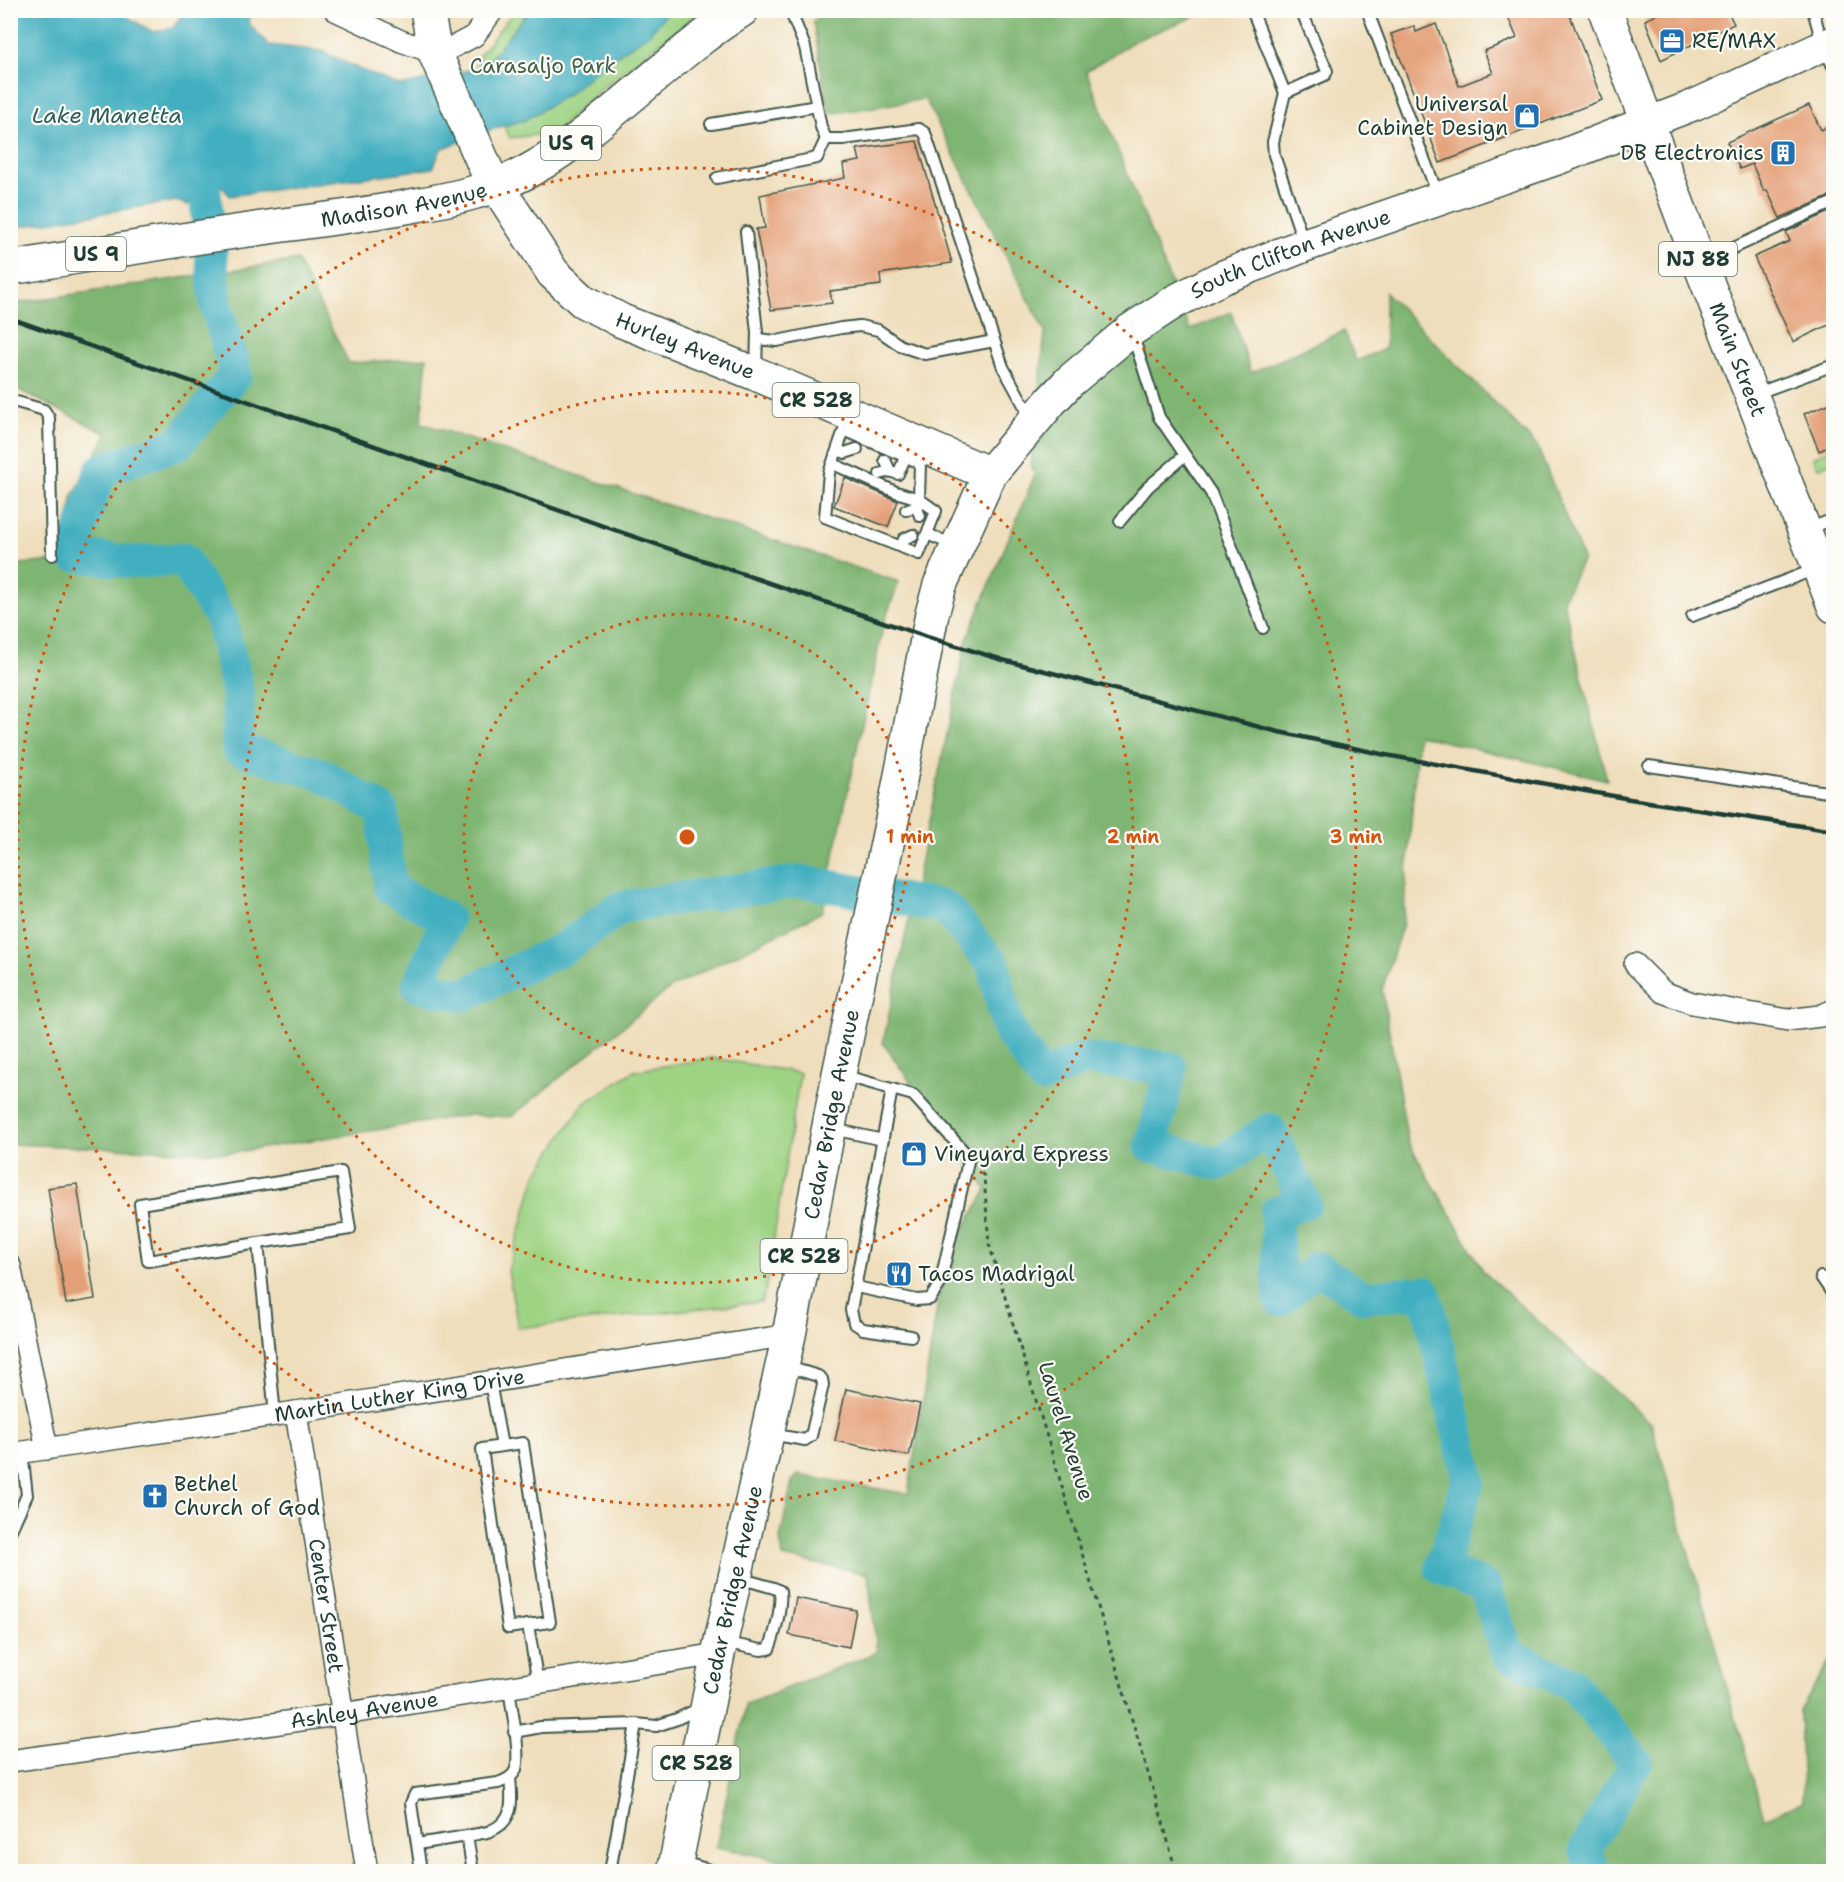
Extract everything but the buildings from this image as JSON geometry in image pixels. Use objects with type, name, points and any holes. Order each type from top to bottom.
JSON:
[{"type":"main road","name":"CR 528","points":[[427,10],[436,55],[493,181]]},
{"type":"main road","name":"Madison Avenue","points":[[10,268],[442,200],[531,170],[594,128],[684,50],[742,10]]},
{"type":"main road","name":"Main Street","points":[[1605,10],[1700,264],[1752,395],[1819,525],[1824,569],[1833,606]]},
{"type":"main road","name":"South Clifton Avenue","points":[[990,474],[1070,381],[1131,330],[1174,302],[1221,279],[1305,245],[1560,157],[1647,123]]},
{"type":"main road","name":"Hurley Avenue","points":[[493,181],[553,273],[583,301],[622,321],[756,374],[917,456],[990,474]]},
{"type":"main road","name":"CR 528","points":[[958,546],[990,474]]},
{"type":"main road","name":"Cedar Bridge Avenue","points":[[675,1866],[719,1648],[785,1350],[927,637],[940,585],[958,546]]},
{"type":"street","points":[[335,10],[436,55],[474,36],[492,10]]},
{"type":"street","points":[[1647,123],[1830,52]]},
{"type":"street","points":[[1635,964],[1663,992],[1692,1003],[1788,1020],[1820,1016],[1833,1010]]},
{"type":"street","points":[[10,1266],[47,1449]]},
{"type":"street","name":"Martin Luther King Drive","points":[[16,1453],[490,1382],[785,1350]]},
{"type":"street","name":"Center Street","points":[[286,1413],[343,1714],[367,1872]]},
{"type":"street","name":"Ashley Avenue","points":[[10,1761],[343,1714],[538,1683],[719,1648]]},
{"type":"lane","points":[[717,178],[817,158],[826,139],[821,127],[805,47],[790,10]]},
{"type":"lane","points":[[1252,10],[1285,93],[1273,142],[1274,155],[1305,245]]},
{"type":"lane","points":[[1285,93],[1325,75],[1327,71],[1301,10]]},
{"type":"lane","points":[[1367,10],[1439,198]]},
{"type":"lane","points":[[1813,10],[1830,52]]},
{"type":"lane","points":[[711,124],[817,106]]},
{"type":"lane","points":[[826,139],[920,129],[925,133],[1003,367],[1034,422]]},
{"type":"lane","points":[[1700,264],[1833,202]]},
{"type":"lane","points":[[746,232],[757,339],[756,374]]},
{"type":"lane","points":[[757,339],[777,341],[860,326],[878,330],[901,346],[925,354],[994,341]]},
{"type":"lane","points":[[1131,330],[1160,417],[1210,493],[1263,628]]},
{"type":"lane","points":[[1752,395],[1833,365]]},
{"type":"lane","points":[[10,400],[44,410],[49,418],[52,555]]},
{"type":"lane","points":[[833,464],[896,492],[915,508],[936,511],[919,554],[904,537],[825,517],[829,473],[833,464],[841,452],[847,422]]},
{"type":"lane","points":[[841,452],[857,449]]},
{"type":"lane","points":[[841,452],[852,464]]},
{"type":"lane","points":[[885,460],[885,473],[898,474],[917,456]]},
{"type":"lane","points":[[915,508],[917,456]]},
{"type":"lane","points":[[1120,521],[1148,487],[1184,456]]},
{"type":"lane","points":[[927,534],[958,546]]},
{"type":"lane","points":[[1692,616],[1824,569]]},
{"type":"lane","points":[[1649,766],[1833,793]]},
{"type":"lane","points":[[839,1074],[913,1095],[969,1157],[940,1284],[930,1299],[917,1300],[856,1287]]},
{"type":"lane","points":[[892,1089],[851,1310],[854,1323],[863,1329],[911,1336]]},
{"type":"lane","points":[[829,1128],[883,1140]]},
{"type":"lane","points":[[341,1172],[350,1229],[258,1243],[148,1262],[140,1204],[341,1172]]},
{"type":"lane","points":[[258,1243],[286,1413]]},
{"type":"lane","points":[[1821,1277],[1833,1296]]},
{"type":"lane","points":[[767,1434],[805,1440],[811,1436],[824,1385],[822,1379],[785,1350]]},
{"type":"lane","points":[[490,1382],[502,1446]]},
{"type":"lane","points":[[523,1443],[550,1622],[507,1628],[482,1449],[502,1446],[523,1443]]},
{"type":"lane","points":[[10,1532],[27,1495],[16,1453]]},
{"type":"lane","points":[[719,1648],[769,1649],[772,1641],[781,1599],[780,1591],[736,1577]]},
{"type":"lane","points":[[528,1625],[538,1683]]},
{"type":"lane","points":[[421,1872],[411,1803],[415,1794],[498,1783],[510,1778],[516,1769],[517,1747],[509,1687]]},
{"type":"lane","points":[[514,1732],[541,1727],[636,1724],[656,1726],[708,1704]]},
{"type":"lane","points":[[610,1872],[636,1724]]},
{"type":"lane","points":[[417,1844],[491,1831],[507,1819],[512,1804],[510,1778]]},
{"type":"lane","points":[[467,1836],[473,1872]]},
{"type":"lane","points":[[675,1866],[716,1872]]},
{"type":"path","name":"Laurel Avenue","points":[[969,1157],[984,1176],[990,1244],[1161,1815],[1176,1872]]},
{"type":"green space","points":[[827,10],[1087,10],[1092,16],[1103,11],[1208,11],[1134,41],[1086,71],[1190,330],[1231,312],[1251,373],[1344,331],[1356,361],[1385,349],[1385,292],[1537,446],[1583,559],[1563,600],[1607,780],[1418,735],[1403,923],[1382,990],[1408,1142],[1484,1272],[1652,1425],[1764,1818],[1803,1802],[1800,1710],[1833,1655],[1833,1871],[840,1872],[716,1847],[746,1703],[877,1652],[868,1574],[783,1557],[780,1539],[792,1481],[798,1475],[908,1494],[944,1262],[987,1190],[883,1043],[966,642],[1035,474],[1031,466],[1045,332],[925,99],[829,114],[813,21]]},
{"type":"green space","name":"Carasaljo Park","points":[[514,11],[710,11],[691,20],[614,78],[555,133],[510,138],[477,78],[478,57]]},
{"type":"green space","points":[[297,260],[349,363],[427,358],[421,423],[899,582],[884,622],[822,912],[672,987],[511,1117],[470,1115],[230,1153],[11,1144],[11,565],[64,560],[72,497],[107,434],[11,386],[11,304]]},
{"type":"green space","points":[[1833,448],[1833,461],[1818,468],[1813,457]]},
{"type":"green space","points":[[712,1058],[800,1073],[766,1288],[761,1302],[518,1328],[508,1271],[536,1175],[583,1104],[634,1071]]},
{"type":"water","name":"Lake Manetta","points":[[11,11],[121,11],[153,32],[173,28],[184,11],[250,11],[248,23],[269,45],[322,51],[401,86],[485,66],[528,11],[669,11],[649,34],[604,64],[567,95],[525,120],[496,128],[441,149],[433,168],[230,196],[220,184],[213,181],[204,182],[194,189],[188,205],[176,201],[11,228]]},
{"type":"waterway","points":[[208,137],[204,182],[216,305],[236,374],[178,444],[101,470],[72,555],[133,562],[183,559],[221,618],[238,692],[238,749],[321,774],[382,810],[390,888],[447,919],[418,986],[463,995],[562,949],[621,907],[800,881],[945,907],[993,964],[1008,1029],[1042,1077],[1084,1059],[1171,1068],[1151,1146],[1219,1164],[1269,1129],[1305,1203],[1276,1212],[1280,1300],[1317,1268],[1363,1297],[1425,1292],[1469,1479],[1441,1568],[1485,1587],[1508,1655],[1571,1683],[1636,1762],[1585,1849],[1594,1872]]},
{"type":"railway","points":[[10,318],[609,528],[927,637],[1003,660],[1279,732],[1386,755],[1630,799],[1834,831]]},
{"type":"place","name":"RE/MAX","points":[[1672,41]]},
{"type":"place","name":"Universal Cabinet Design","points":[[1527,116]]},
{"type":"place","name":"DB Electronics","points":[[1783,153]]},
{"type":"place","name":"Vineyard Express","points":[[914,1154]]},
{"type":"place","name":"Tacos Madrigal","points":[[899,1274]]},
{"type":"place","name":"Bethel Church of God","points":[[155,1496]]}]
